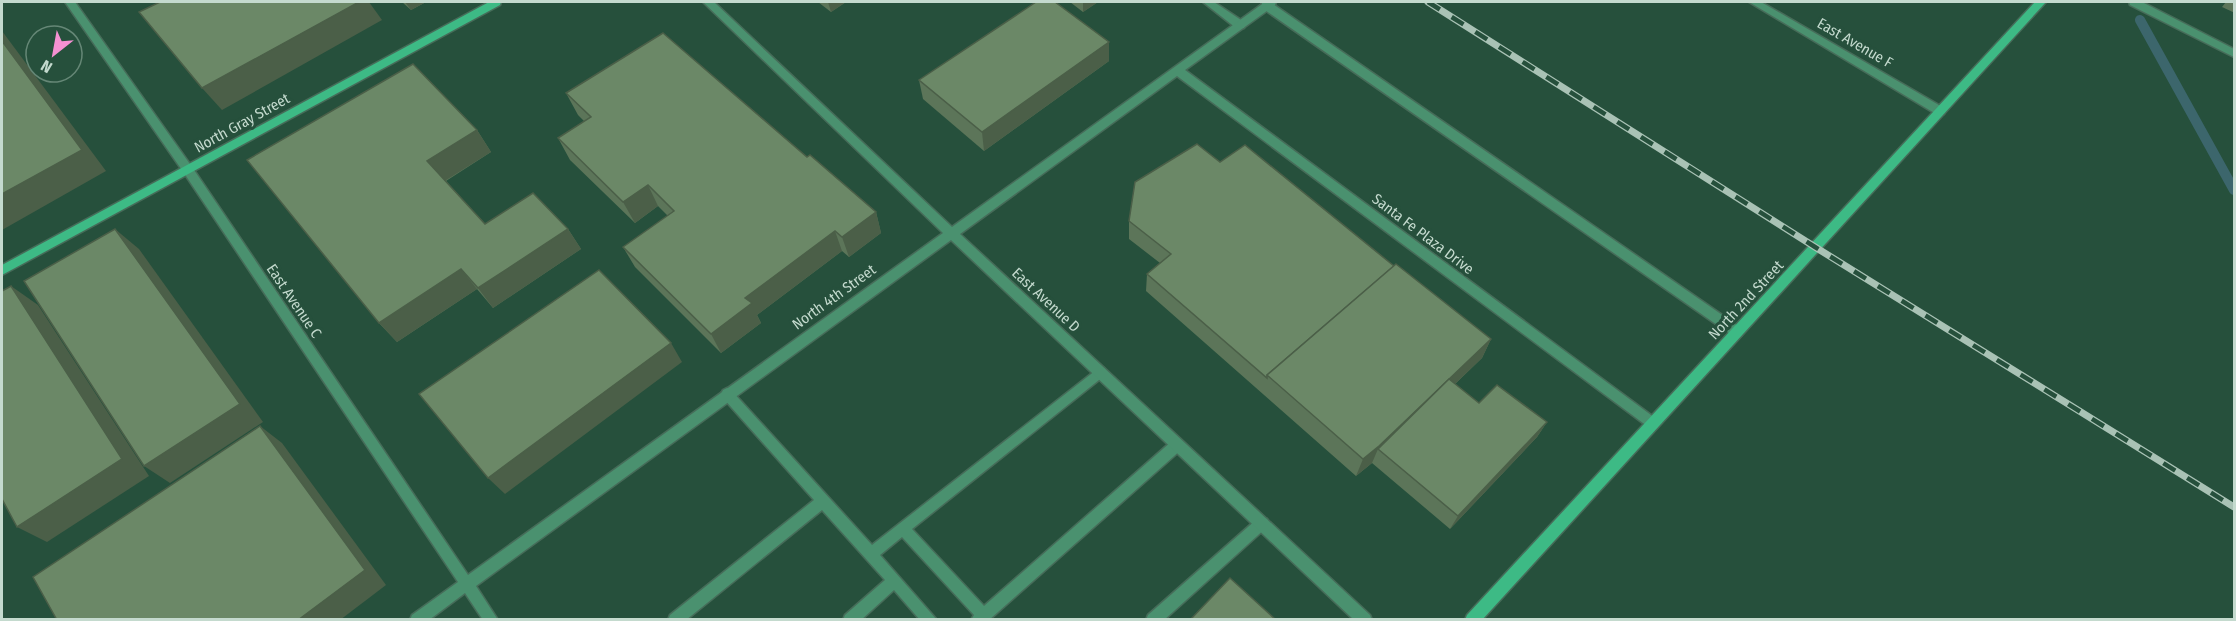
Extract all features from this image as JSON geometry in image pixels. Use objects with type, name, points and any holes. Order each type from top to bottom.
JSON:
[{"type":"street","name":"East Avenue C","points":[[70,2],[188,170],[491,620]]},
{"type":"street","name":"North Gray Street","points":[[2,270],[496,2]]},
{"type":"street","name":"East Avenue D","points":[[708,2],[1365,620]]},
{"type":"street","points":[[1208,2],[1240,25]]},
{"type":"street","name":"East Avenue F","points":[[1754,2],[1940,111]]},
{"type":"street","name":"North 2nd Street","points":[[1472,620],[1651,422],[2041,2]]},
{"type":"street","points":[[2134,2],[2235,53]]},
{"type":"street","name":"North 4th Street","points":[[417,620],[1269,3]]},
{"type":"street","points":[[1269,3],[1737,332]]},
{"type":"street","name":"Santa Fe Plaza Drive","points":[[1177,70],[1651,422]]},
{"type":"street","points":[[871,554],[1100,372]]},
{"type":"street","points":[[727,394],[930,620]]},
{"type":"street","points":[[904,530],[980,617],[1178,445]]},
{"type":"street","points":[[675,620],[823,501]]},
{"type":"street","points":[[1153,620],[1262,523]]},
{"type":"street","points":[[850,620],[895,581]]},
{"type":"building","points":[[160,2],[359,2],[202,88],[139,12]]},
{"type":"building","points":[[1036,2],[1055,2],[1109,42],[982,132],[919,80]]},
{"type":"building","points":[[663,33],[807,157],[810,155],[876,212],[842,237],[835,231],[745,298],[752,303],[711,334],[623,247],[674,211],[648,185],[623,202],[558,138],[591,117],[566,93]]},
{"type":"building","points":[[2,41],[24,71],[24,84],[34,84],[82,150],[2,194]]},
{"type":"building","points":[[413,64],[477,130],[427,161],[485,224],[533,193],[568,229],[478,288],[461,269],[379,323],[247,160]]},
{"type":"building","points":[[1197,144],[1220,162],[1245,145],[1394,266],[1267,375],[1267,378],[1147,274],[1171,254],[1129,221],[1135,182]]},
{"type":"building","points":[[115,229],[240,404],[144,466],[24,281]]},
{"type":"building","points":[[1396,264],[1491,339],[1363,459],[1267,375]]},
{"type":"building","points":[[599,270],[671,343],[488,478],[419,394]]},
{"type":"building","points":[[11,286],[122,459],[17,527],[2,499],[2,291]]},
{"type":"building","points":[[1449,379],[1479,403],[1497,385],[1547,422],[1458,516],[1378,449]]},
{"type":"building","points":[[260,426],[365,570],[298,620],[57,620],[33,577]]},
{"type":"building","points":[[1230,578],[1276,620],[1190,620]]},
{"type":"waterway","points":[[2140,20],[2234,190]]},
{"type":"railway","points":[[1428,2],[1815,247],[2234,507]]}]
